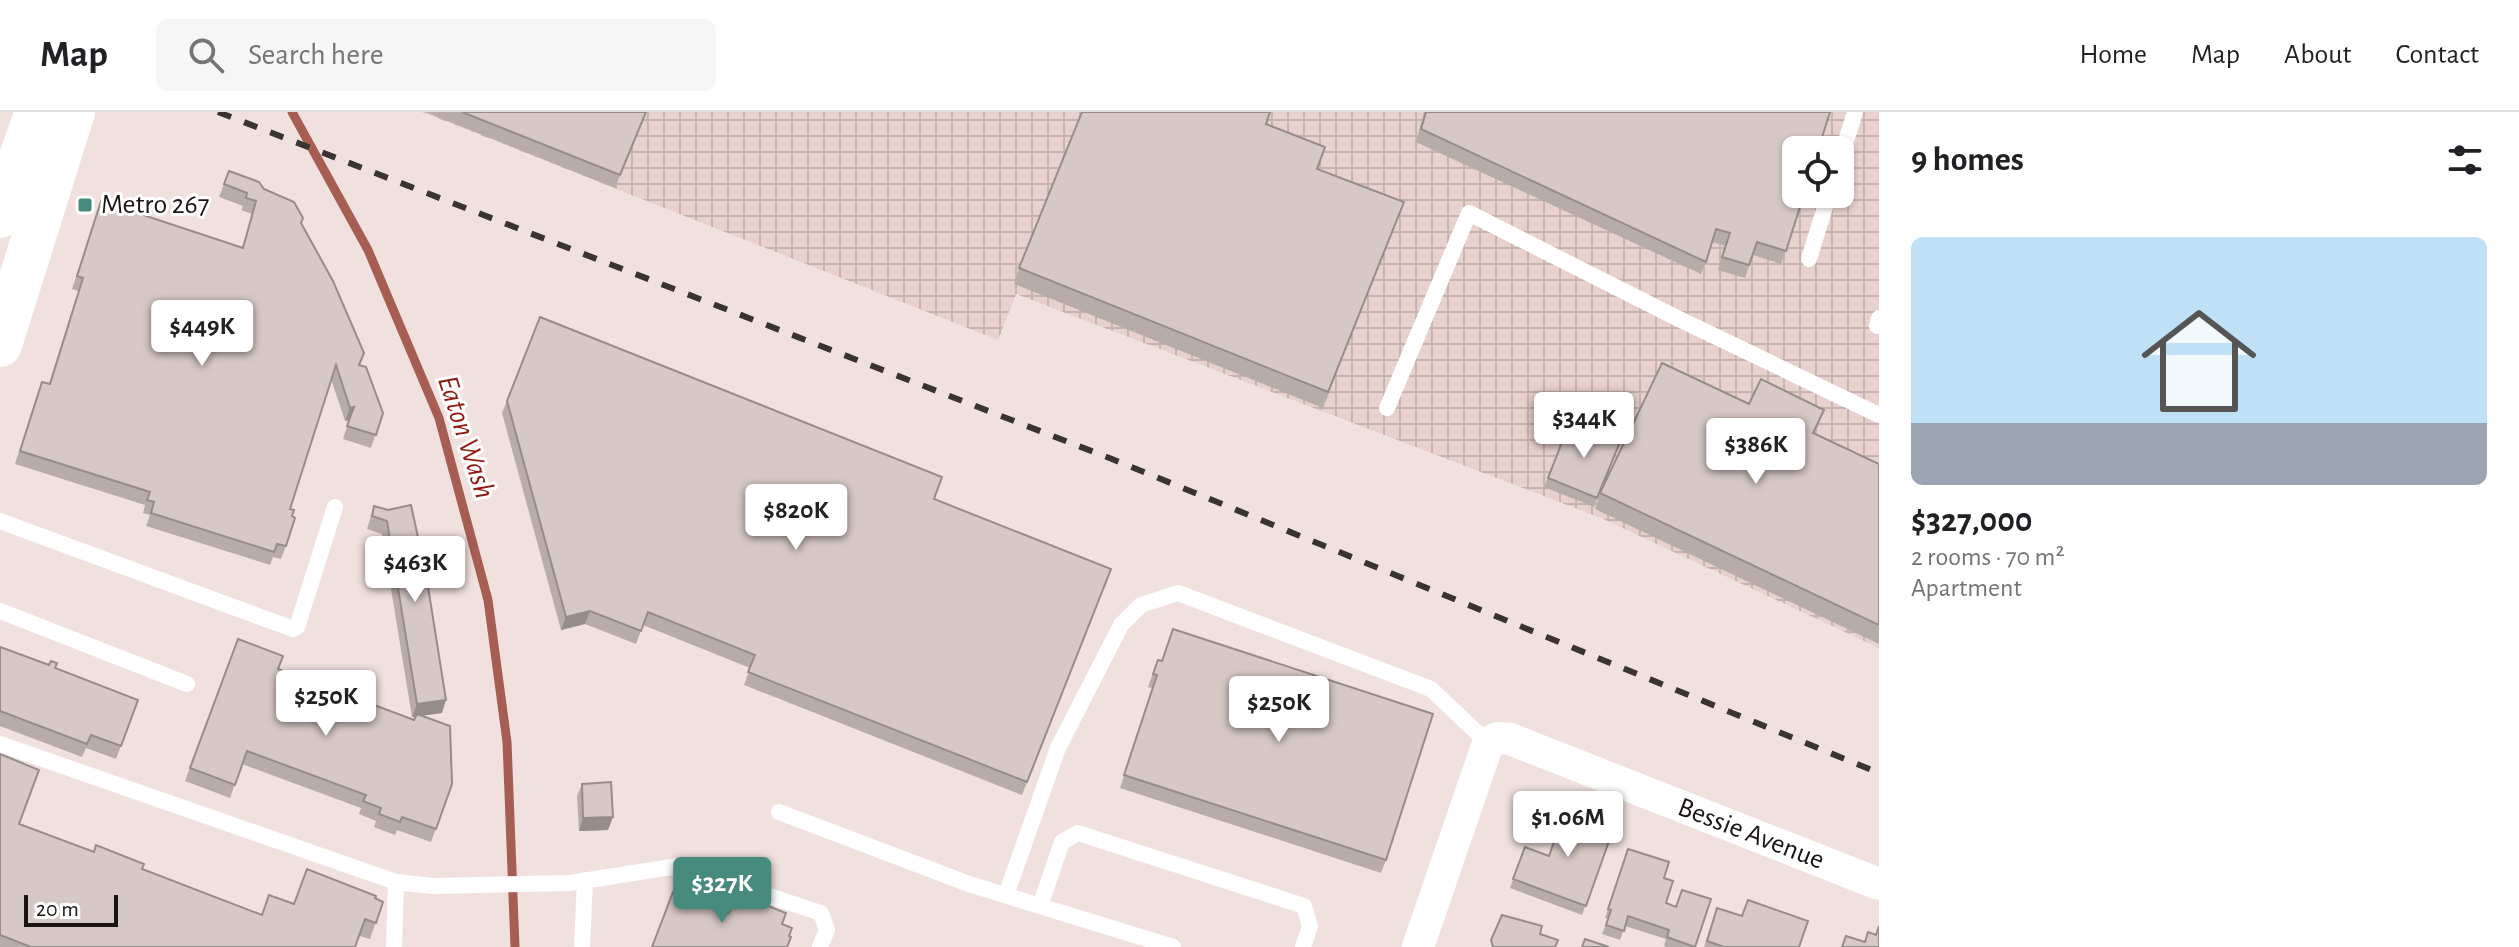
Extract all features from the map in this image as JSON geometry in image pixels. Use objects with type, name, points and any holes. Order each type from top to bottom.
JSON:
[{"type":"main road","points":[[4,189],[37,112]]},
{"type":"main road","points":[[0,345],[73,112]]},
{"type":"street","name":"Bessie Avenue","points":[[1488,743],[1497,738],[1510,739],[1879,884]]},
{"type":"street","points":[[1418,947],[1488,743]]},
{"type":"lane","points":[[1848,136],[1855,112]]},
{"type":"lane","points":[[1809,259],[1825,208]]},
{"type":"lane","points":[[1387,408],[1469,213],[1879,415]]},
{"type":"lane","points":[[0,521],[293,629],[297,627],[335,507]]},
{"type":"lane","points":[[1006,895],[1058,748],[1121,625],[1141,605],[1178,593],[1431,689],[1488,743]]},
{"type":"lane","points":[[0,611],[187,684]]},
{"type":"lane","points":[[0,744],[396,882],[433,886],[577,882],[678,866],[821,913],[827,930],[820,947]]},
{"type":"lane","points":[[779,812],[969,884],[1173,947]]},
{"type":"lane","points":[[1040,906],[1062,842],[1078,833],[1304,906],[1310,926],[1303,947]]},
{"type":"lane","points":[[394,947],[396,882]]},
{"type":"lane","points":[[577,882],[582,947]]},
{"type":"shaded area","points":[[422,112],[1879,112],[1879,648],[1601,518],[1016,294],[998,340]]},
{"type":"building","points":[[462,112],[646,112],[620,175]]},
{"type":"building","points":[[1082,112],[1270,112],[1266,124],[1325,147],[1317,169],[1404,202],[1328,392],[1019,268]]},
{"type":"building","points":[[1426,112],[1830,112],[1822,136],[1782,136],[1782,208],[1800,208],[1786,251],[1757,242],[1749,265],[1722,257],[1730,233],[1716,229],[1706,262],[1421,129]]},
{"type":"building","points":[[229,171],[259,182],[264,189],[294,202],[303,218],[301,223],[333,281],[364,353],[359,365],[366,367],[383,413],[376,435],[347,426],[354,407],[350,408],[336,365],[290,509],[294,510],[292,516],[295,518],[286,546],[277,544],[274,552],[151,513],[154,502],[147,500],[150,492],[20,451],[42,382],[50,384],[83,278],[77,276],[101,201],[243,248],[256,201],[246,198],[247,193],[224,184]]},
{"type":"building","points":[[540,317],[942,477],[934,499],[1111,569],[1027,782],[748,672],[755,655],[648,612],[641,631],[590,611],[566,617],[507,401]]},
{"type":"building","points":[[1662,363],[1749,404],[1761,379],[1824,410],[1813,433],[1879,464],[1879,625],[1600,493]]},
{"type":"building","points":[[1570,422],[1620,442],[1597,498],[1548,478]]},
{"type":"building","points":[[411,505],[426,574],[446,700],[417,704],[387,521],[372,516],[374,506],[388,510]]},
{"type":"building","points":[[1173,629],[1433,714],[1386,860],[1124,775],[1157,675],[1153,674],[1158,660],[1162,661]]},
{"type":"building","points":[[238,639],[283,656],[278,669],[414,720],[417,714],[450,726],[452,784],[436,829],[402,817],[400,822],[379,814],[381,808],[363,801],[366,795],[247,751],[235,785],[190,768]]},
{"type":"building","points":[[0,647],[49,665],[51,661],[57,663],[55,668],[138,700],[121,746],[91,735],[87,744],[0,711]]},
{"type":"building","points":[[0,754],[39,770],[19,824],[94,852],[96,845],[144,864],[142,869],[262,915],[269,895],[294,904],[307,869],[376,896],[383,902],[376,923],[365,919],[355,947],[31,947],[0,935]]},
{"type":"building","points":[[611,782],[613,817],[583,818],[582,784]]},
{"type":"building","points":[[1565,810],[1614,827],[1586,906],[1513,879],[1525,847],[1549,856]]},
{"type":"building","points":[[1628,849],[1669,862],[1664,878],[1673,881],[1666,903],[1676,907],[1682,890],[1711,899],[1695,947],[1667,937],[1669,930],[1628,916],[1624,931],[1606,925],[1611,910],[1608,909]]},
{"type":"building","points":[[673,892],[729,913],[737,894],[786,913],[782,924],[792,928],[787,947],[652,947]]},
{"type":"building","points":[[1748,900],[1808,921],[1799,947],[1724,947],[1707,941],[1717,908],[1742,916]]},
{"type":"building","points":[[1502,915],[1542,926],[1540,934],[1558,940],[1555,947],[1493,947],[1491,940]]},
{"type":"building","points":[[1879,926],[1879,947],[1842,947],[1846,936],[1865,942],[1868,932],[1876,935]]},
{"type":"building","points":[[1585,939],[1609,947],[1582,947]]},
{"type":"waterway","name":"Eaton Wash","points":[[292,112],[368,250],[439,418],[488,600],[507,742],[515,947]]},
{"type":"railway","points":[[218,112],[1112,459],[1879,773]]},
{"type":"place","name":"Metro 267","points":[[85,205]]}]
